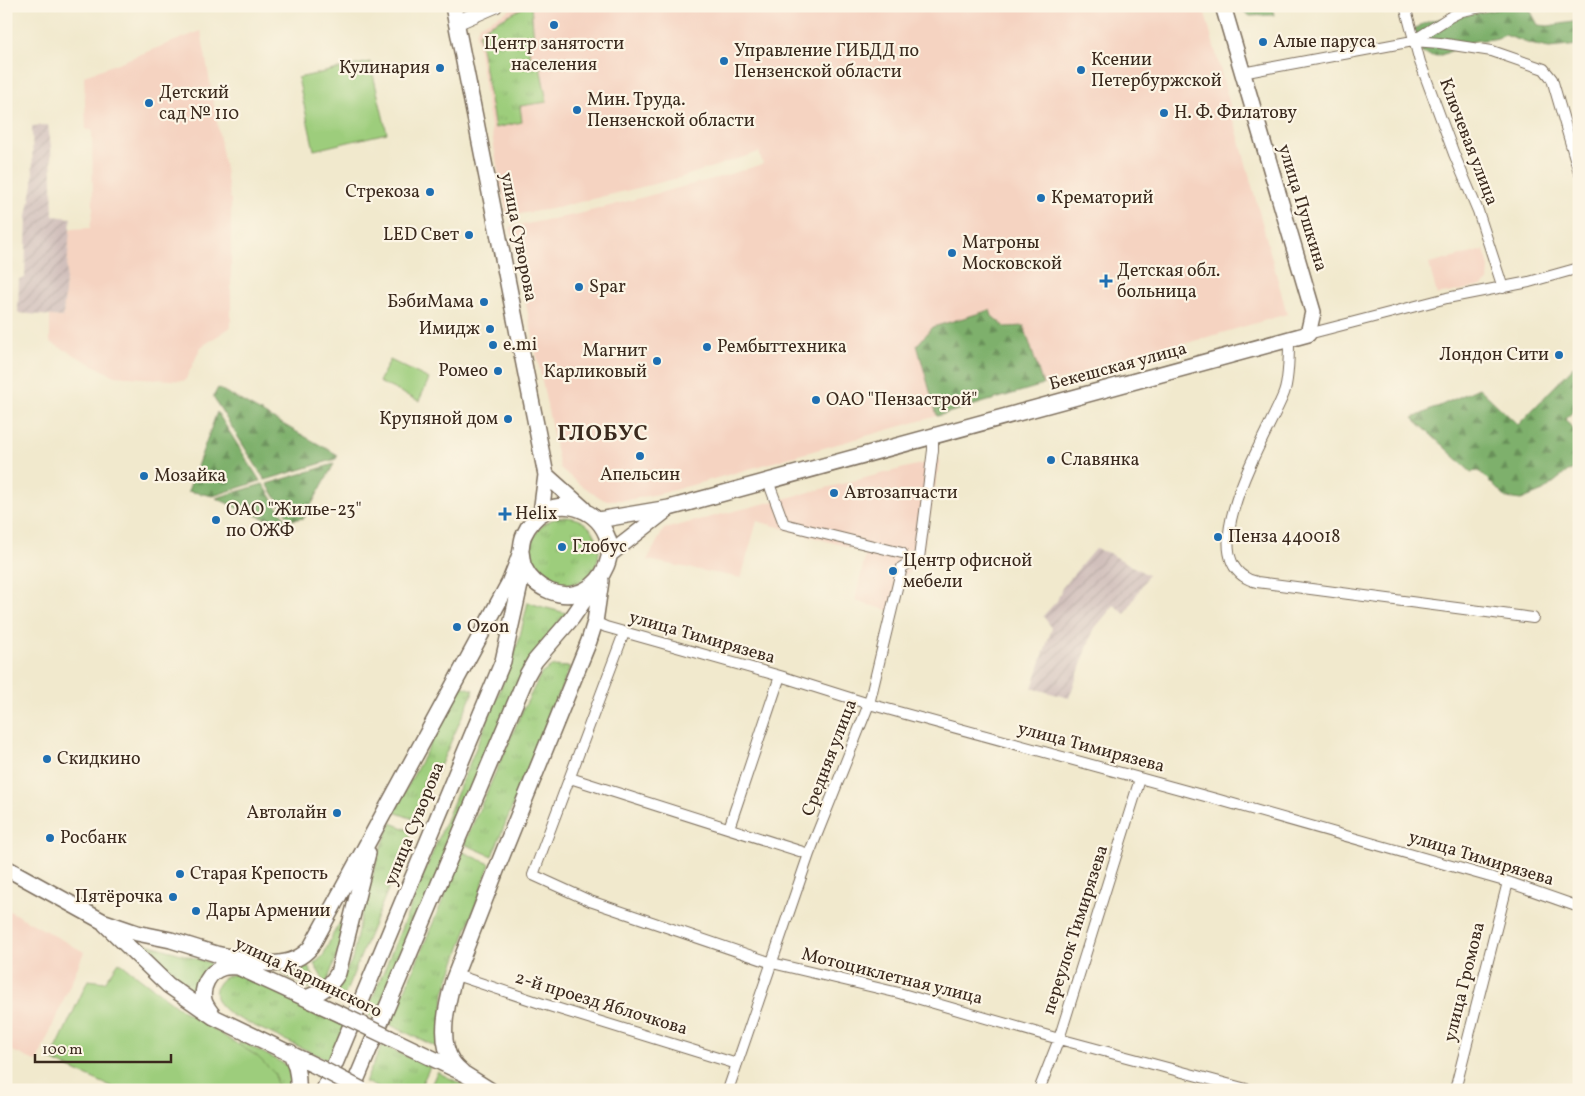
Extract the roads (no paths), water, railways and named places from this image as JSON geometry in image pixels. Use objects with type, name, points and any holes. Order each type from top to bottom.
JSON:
[{"type":"main road","name":"улица Суворова","points":[[453,6],[546,475],[542,512]]},
{"type":"main road","points":[[456,23],[495,6]]},
{"type":"main road","name":"улица Пушкина","points":[[1223,6],[1313,312],[1308,334]]},
{"type":"main road","name":"Бекешская улица","points":[[598,520],[669,508],[1308,334]]},
{"type":"main road","points":[[352,1090],[527,675],[535,662],[572,618],[606,567],[610,554],[607,536],[598,520],[546,475]]},
{"type":"main road","points":[[216,954],[268,964],[290,963],[304,955],[509,583],[521,552],[523,537],[533,520],[542,512],[554,507],[568,506],[586,511]]},
{"type":"main road","name":"Бекешская улица","points":[[610,554],[669,508]]},
{"type":"main road","points":[[521,552],[524,568],[536,584],[550,592],[568,595],[585,590],[601,577]]},
{"type":"main road","name":"улица Суворова","points":[[324,1090],[503,661],[524,568]]},
{"type":"main road","points":[[463,1073],[452,1061],[448,1049],[444,1028],[448,1000],[456,974],[503,854],[583,657],[595,622],[601,577]]},
{"type":"main road","points":[[306,998],[332,983],[338,973],[374,830]]},
{"type":"main road","name":"улица Карпинского","points":[[6,868],[102,921],[137,933],[171,940],[216,954],[238,967],[463,1073],[485,1088]]},
{"type":"main road","name":"улица Карпинского","points":[[102,921],[168,985],[214,1017],[290,1052],[362,1090]]},
{"type":"main road","points":[[214,1017],[204,1002],[203,992],[206,982],[213,973],[223,967],[238,967]]},
{"type":"main road","points":[[290,1052],[296,1063],[298,1090]]},
{"type":"street","name":"Ключевая улица","points":[[1405,6],[1413,41],[1454,154],[1478,211],[1503,288]]},
{"type":"street","points":[[1413,41],[1462,11],[1486,6]]},
{"type":"street","points":[[1242,73],[1413,41],[1492,51],[1544,69],[1552,79],[1579,172]]},
{"type":"street","name":"Бекешская улица","points":[[1308,334],[1447,298],[1503,288],[1579,268]]},
{"type":"street","points":[[1289,340],[1284,392],[1245,477],[1229,522],[1230,554],[1239,572],[1243,576],[1257,582],[1533,618]]},
{"type":"street","name":"Средняя улица","points":[[728,1090],[809,854],[869,704],[902,568],[919,558],[933,450],[933,436]]},
{"type":"street","points":[[768,482],[784,524],[902,553]]},
{"type":"street","name":"улица Тимирязева","points":[[595,622],[869,704],[1508,882],[1579,908]]},
{"type":"street","points":[[624,632],[570,778],[809,854]]},
{"type":"street","points":[[728,828],[780,676]]},
{"type":"street","name":"Мотоциклетная улица","points":[[570,778],[533,875],[590,901],[772,963],[899,993],[1059,1039],[1250,1090]]},
{"type":"street","name":"переулок Тимирязева","points":[[1039,1090],[1059,1039],[1140,779]]},
{"type":"street","name":"улица Громова","points":[[1455,1090],[1508,882]]},
{"type":"street","name":"2-й проезд Яблочкова","points":[[456,974],[543,1004],[737,1064]]},
{"type":"place","name":"Центр занятости населения","points":[[554,25]]},
{"type":"place","name":"Алые паруса","points":[[1263,42]]},
{"type":"place","name":"Управление ГИБДД по Пензенской области","points":[[724,61]]},
{"type":"place","name":"Кулинария","points":[[440,68]]},
{"type":"place","name":"Ксении Петербуржской","points":[[1081,70]]},
{"type":"place","name":"Детский сад № 110","points":[[149,103]]},
{"type":"place","name":"Мин. Труда. Пензенской области","points":[[577,110]]},
{"type":"place","name":"Н. Ф. Филатову","points":[[1164,113]]},
{"type":"place","name":"Стрекоза","points":[[430,192]]},
{"type":"place","name":"Крематорий","points":[[1041,198]]},
{"type":"place","name":"LED Свет","points":[[469,235]]},
{"type":"place","name":"Матроны Московской","points":[[952,253]]},
{"type":"place","name":"Детская обл. больница","points":[[1106,281]]},
{"type":"place","name":"Spar","points":[[579,287]]},
{"type":"place","name":"БэбиМама","points":[[484,302]]},
{"type":"place","name":"Имидж","points":[[490,329]]},
{"type":"place","name":"e.mi","points":[[493,345]]},
{"type":"place","name":"Рембыттехника","points":[[707,347]]},
{"type":"place","name":"Лондон Сити","points":[[1559,355]]},
{"type":"place","name":"Магнит Карликовый","points":[[657,361]]},
{"type":"place","name":"Ромео","points":[[498,371]]},
{"type":"place","name":"ОАО \"Пензастрой\"","points":[[816,400]]},
{"type":"place","name":"Крупяной дом","points":[[508,419]]},
{"type":"place","name":"Апельсин","points":[[640,456]]},
{"type":"place","name":"Славянка","points":[[1051,460]]},
{"type":"place","name":"Мозайка","points":[[144,476]]},
{"type":"place","name":"Автозапчасти","points":[[834,493]]},
{"type":"place","name":"Helix","points":[[505,514]]},
{"type":"place","name":"ОАО \"Жилье-23\" по ОЖФ","points":[[216,520]]},
{"type":"place","name":"Пенза 440018","points":[[1218,537]]},
{"type":"place","name":"Глобус","points":[[562,547]]},
{"type":"place","name":"Центр офисной мебели","points":[[893,571]]},
{"type":"place","name":"Ozon","points":[[457,627]]},
{"type":"place","name":"Скидкино","points":[[47,759]]},
{"type":"place","name":"Автолайн","points":[[337,813]]},
{"type":"place","name":"Росбанк","points":[[50,838]]},
{"type":"place","name":"Старая Крепость","points":[[180,874]]},
{"type":"place","name":"Пятёрочка","points":[[173,897]]},
{"type":"place","name":"Дары Армении","points":[[196,911]]},
{"type":"district","name":"ГЛОБУС","points":[[603,434]]}]
